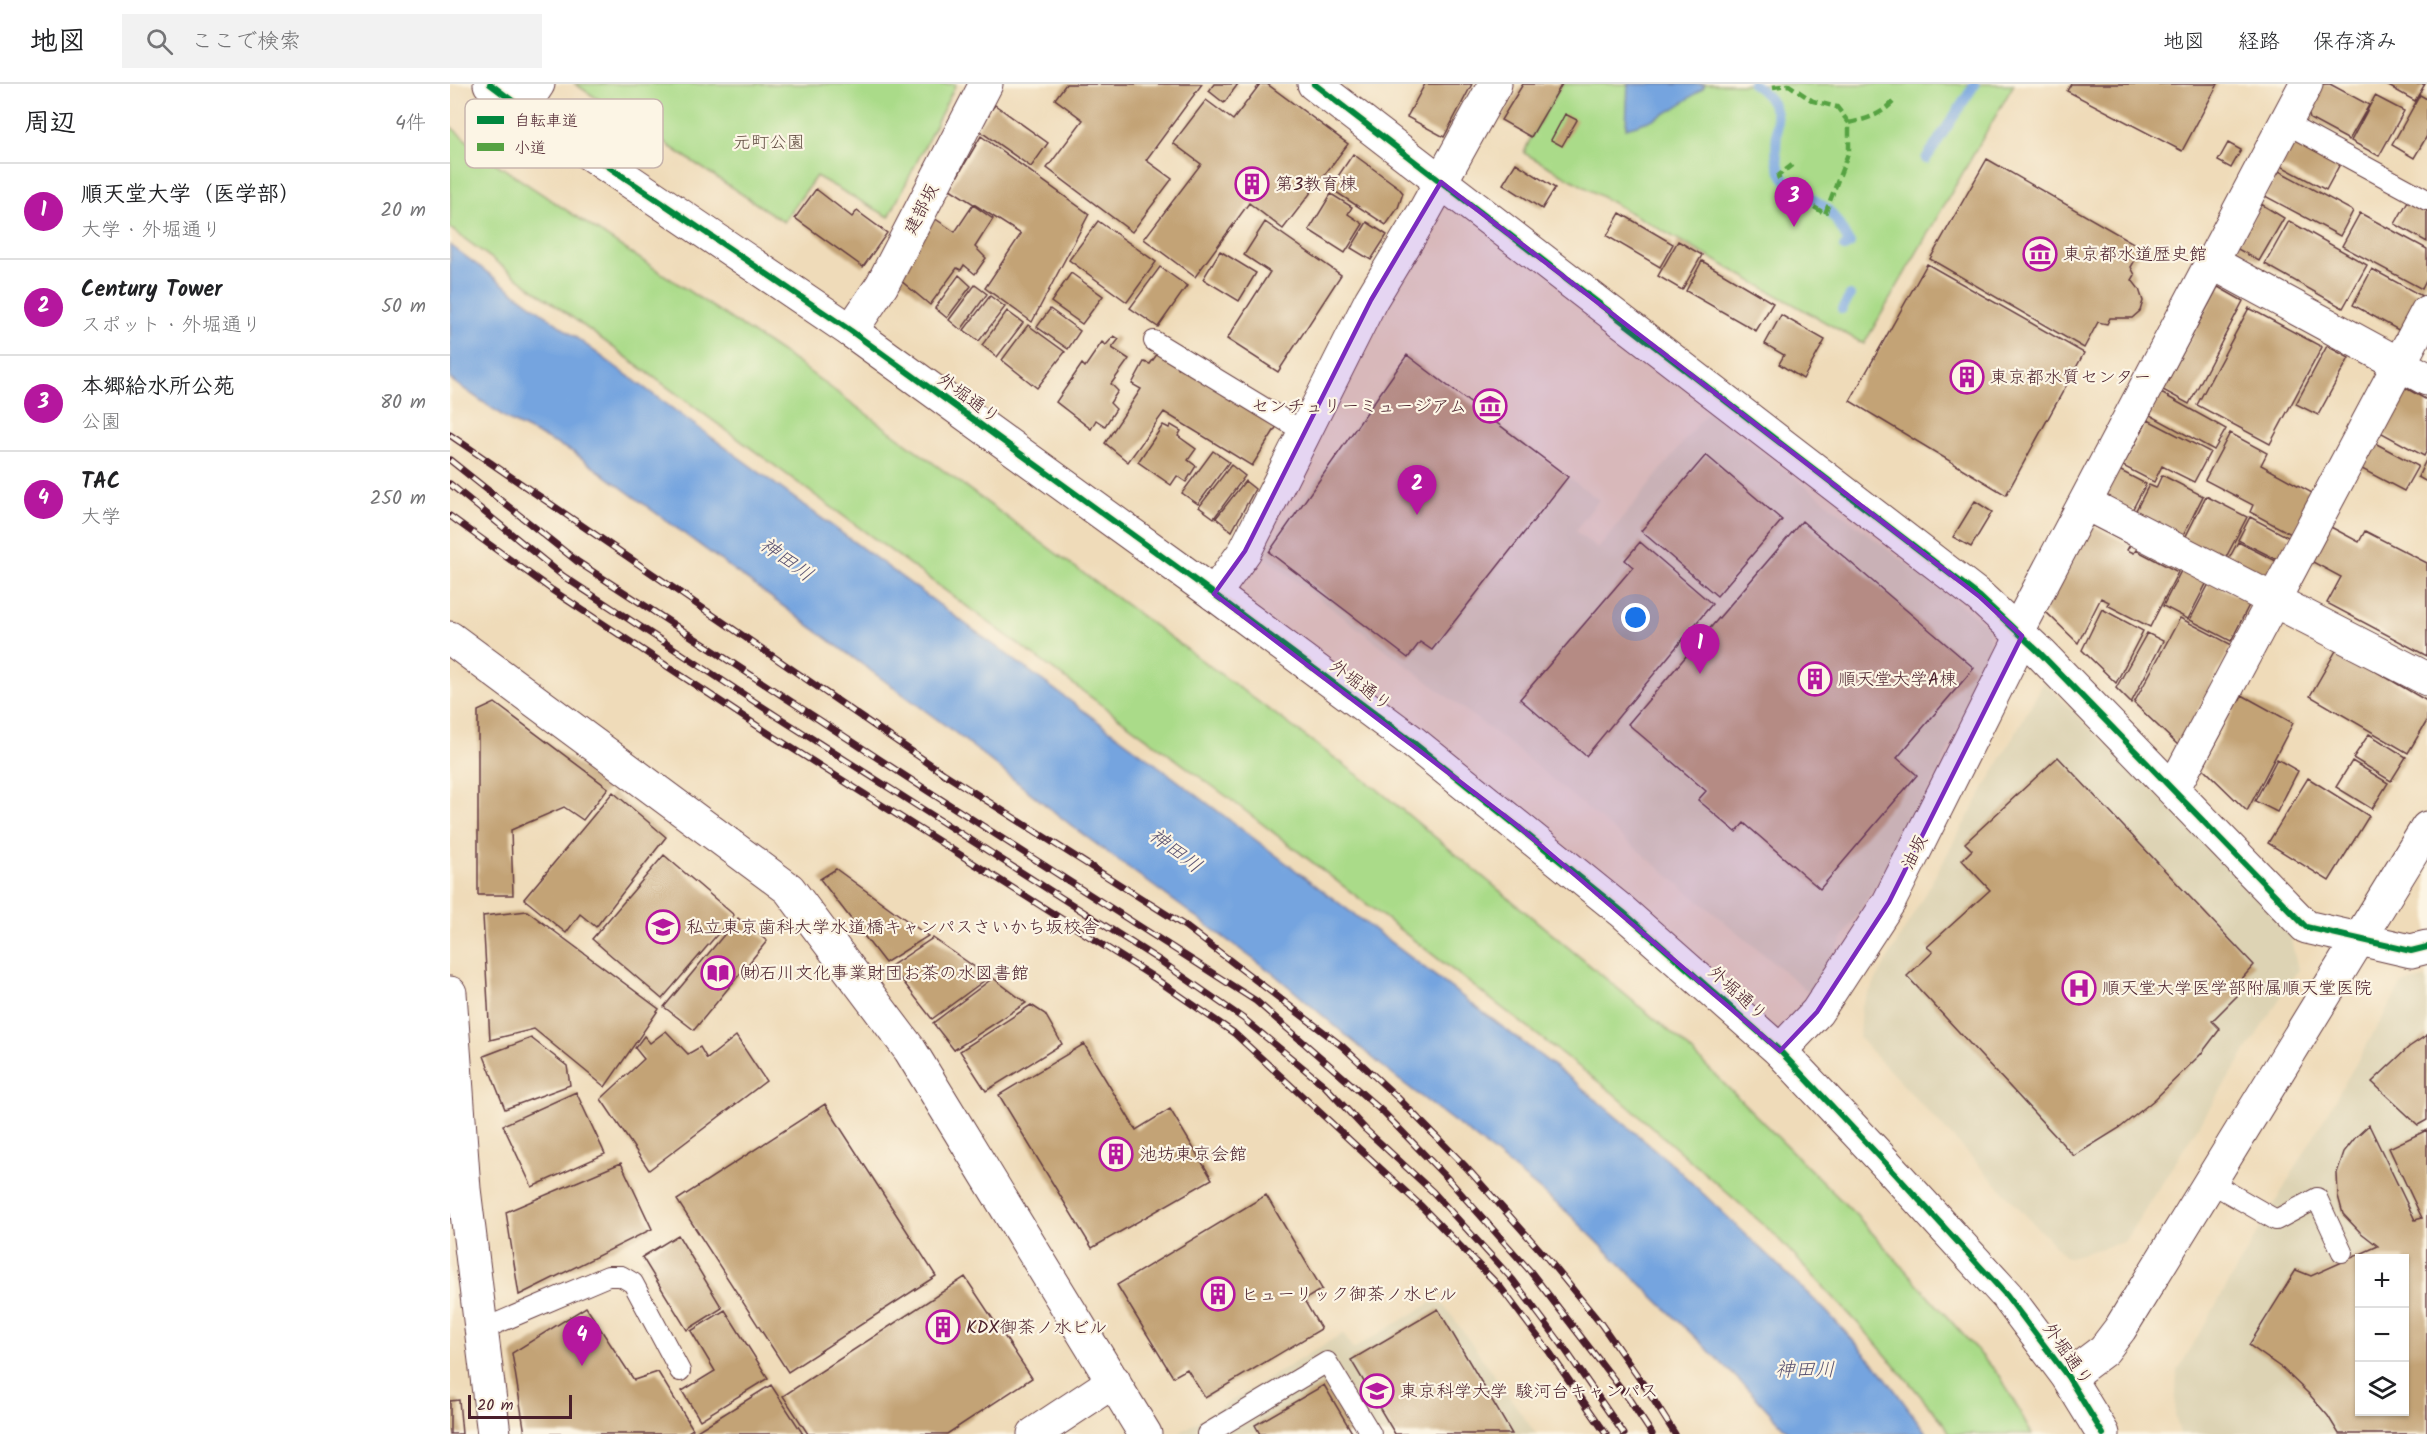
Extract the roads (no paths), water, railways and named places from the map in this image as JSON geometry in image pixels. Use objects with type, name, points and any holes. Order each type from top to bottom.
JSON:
[{"type":"street","name":"外堀通り","points":[[490,84],[530,96]]},
{"type":"street","name":"建部坂","points":[[851,331],[882,285],[986,84]]},
{"type":"street","points":[[1314,84],[1971,590],[2019,633],[2306,927],[2411,951],[2427,947]]},
{"type":"street","points":[[1214,594],[1245,551],[1371,300],[1441,182],[1495,84]]},
{"type":"street","name":"油坂","points":[[1780,1051],[1817,1012],[1889,902],[2019,633],[2085,503],[2306,84]]},
{"type":"street","name":"外堀通り","points":[[628,168],[1214,594],[1414,743],[1623,912],[1780,1051],[2007,1296],[2068,1377],[2103,1434]]},
{"type":"street","points":[[2213,263],[2413,371]]},
{"type":"street","points":[[2173,789],[2272,600],[2413,371],[2427,312]]},
{"type":"street","points":[[2085,503],[2427,679]]},
{"type":"street","points":[[450,638],[789,889],[910,1050],[1145,1434]]},
{"type":"street","points":[[2068,1377],[2104,1350],[2120,1329],[2427,828]]},
{"type":"street","points":[[450,993],[464,1189],[495,1434]]},
{"type":"street","points":[[1034,1434],[1114,1381]]},
{"type":"lane","points":[[2285,123],[2427,200]]},
{"type":"lane","points":[[1154,341],[1304,432]]},
{"type":"lane","points":[[2211,1182],[2276,1220],[2317,1198],[2342,1252]]},
{"type":"lane","points":[[481,1330],[608,1276],[621,1276],[633,1283],[680,1371]]},
{"type":"lane","points":[[1207,1434],[1327,1362],[1371,1434]]},
{"type":"water","points":[[1628,84],[1704,84],[1704,87],[1668,112],[1626,128]]},
{"type":"water","name":"神田川","points":[[450,245],[1145,756],[1575,1082],[1673,1165],[1826,1311],[1880,1370],[1927,1434],[1790,1434],[1746,1387],[1568,1213],[1394,1076],[1275,975],[1077,830],[953,731],[573,452],[512,422],[450,379]]},
{"type":"waterway","points":[[1753,84],[1766,95],[1773,105],[1777,126],[1777,160],[1781,172],[1796,189],[1831,213],[1850,244],[1844,247]]},
{"type":"waterway","points":[[1926,159],[1975,84]]},
{"type":"waterway","points":[[1842,309],[1850,296]]},
{"type":"railway","points":[[450,435],[943,773],[1185,926],[1342,1046],[1397,1097],[1466,1167],[1547,1258],[1601,1324],[1675,1434]]},
{"type":"railway","points":[[450,460],[578,562],[928,791],[1256,1001],[1383,1112],[1448,1179],[1530,1271],[1629,1399],[1652,1434]]},
{"type":"railway","points":[[450,484],[563,576],[778,717],[1162,962],[1244,1019],[1325,1086],[1365,1129],[1433,1192],[1513,1280],[1624,1434]]},
{"type":"railway","points":[[450,516],[552,590],[768,733],[1150,975],[1234,1033],[1420,1205],[1501,1288],[1550,1353],[1606,1434]]},
{"type":"place","name":"第3教育棟","points":[[1252,184]]},
{"type":"place","name":"本郷給水所公苑","points":[[1794,227]]},
{"type":"place","name":"東京都水道歴史館","points":[[2040,254]]},
{"type":"place","name":"東京都水質センター","points":[[1967,377]]},
{"type":"place","name":"センチュリーミュージアム","points":[[1490,406]]},
{"type":"place","name":"Century Tower","points":[[1417,515]]},
{"type":"place","name":"順天堂大学（医学部）","points":[[1700,674]]},
{"type":"place","name":"順天堂大学A棟","points":[[1815,679]]},
{"type":"place","name":"私立東京歯科大学水道橋キャンパスさいかち坂校舎","points":[[663,927]]},
{"type":"place","name":"㈶石川文化事業財団お茶の水図書館","points":[[718,973]]},
{"type":"place","name":"順天堂大学医学部附属順天堂医院","points":[[2079,988]]},
{"type":"place","name":"池坊東京会館","points":[[1116,1154]]},
{"type":"place","name":"ヒューリック御茶ノ水ビル","points":[[1218,1294]]},
{"type":"place","name":"KDX御茶ノ水ビル","points":[[943,1327]]},
{"type":"place","name":"TAC","points":[[582,1366]]},
{"type":"place","name":"東京科学大学 駿河台キャンパス","points":[[1377,1391]]},
{"type":"park label","name":"元町公園","points":[[769,142]]}]
